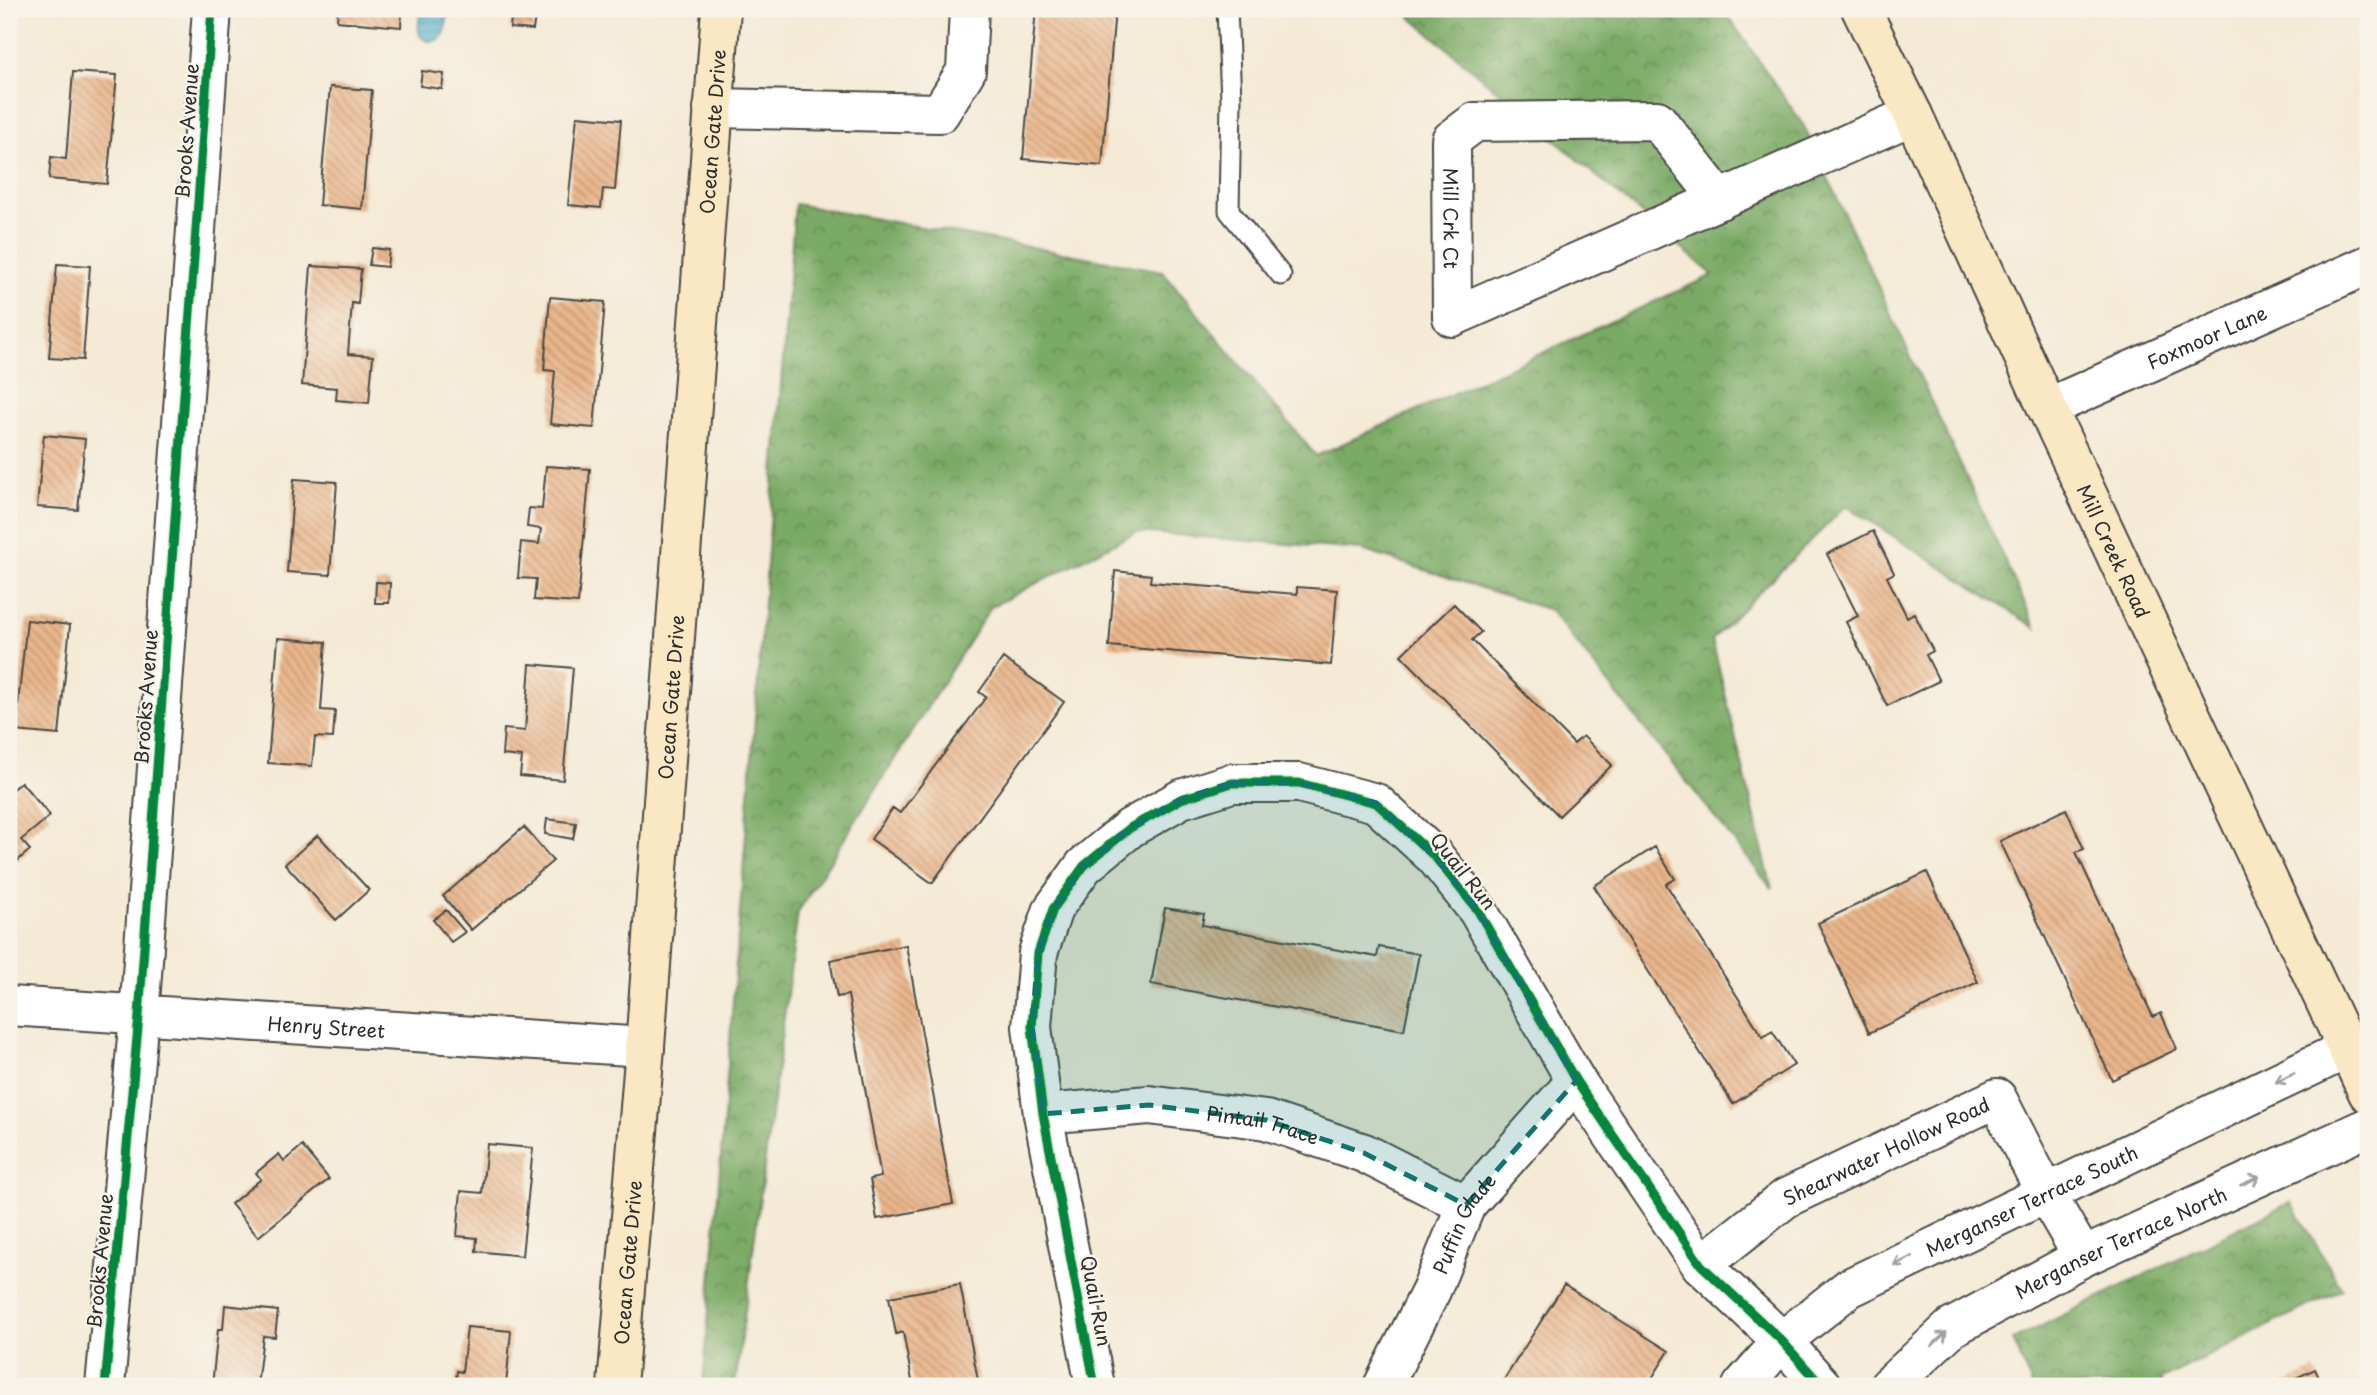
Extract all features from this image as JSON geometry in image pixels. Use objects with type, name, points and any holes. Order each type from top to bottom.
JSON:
[{"type":"main road","name":"Ocean Gate Drive","points":[[617,1386],[645,1046],[721,9]]},
{"type":"main road","name":"Mill Creek Road","points":[[1861,9],[1913,115],[2368,1093]]},
{"type":"street","name":"Brooks Avenue","points":[[105,1386],[139,1016],[212,9]]},
{"type":"street","points":[[713,108],[940,113],[966,71],[970,9]]},
{"type":"street","name":"Mill Crk Ct","points":[[1720,200],[1657,120],[1475,122],[1451,140],[1452,317],[1720,200],[1913,115]]},
{"type":"street","name":"Foxmoor Lane","points":[[2047,408],[2368,265]]},
{"type":"street","name":"Quail Run","points":[[1095,1386],[1043,1114],[1032,1027],[1038,953],[1053,909],[1084,866],[1130,828],[1181,799],[1232,783],[1299,783],[1376,803],[1435,857],[1478,911],[1576,1082],[1701,1265],[1782,1341],[1822,1386]]},
{"type":"street","name":"Henry Street","points":[[9,1006],[645,1046]]},
{"type":"street","name":"Merganser Terrace South","points":[[1742,1386],[1782,1341],[1849,1287],[2347,1049]]},
{"type":"street","name":"Puffin Glade","points":[[1383,1386],[1431,1291],[1466,1205],[1576,1082]]},
{"type":"street","name":"Shearwater Hollow Road","points":[[1701,1265],[1786,1198],[1997,1098],[2045,1192],[2083,1257]]},
{"type":"street","name":"Pintail Trace","points":[[1043,1114],[1149,1105],[1266,1120],[1364,1153],[1466,1205]]},
{"type":"street","name":"Merganser Terrace North","points":[[1889,1386],[1951,1328],[2083,1257],[2368,1128]]},
{"type":"lane","points":[[1227,9],[1231,99],[1229,211],[1281,275]]},
{"type":"highlighted area","points":[[1232,783],[1299,783],[1376,803],[1435,857],[1478,911],[1576,1081],[1466,1205],[1364,1153],[1266,1120],[1149,1105],[1043,1114],[1032,1027],[1038,953],[1053,909],[1084,866],[1130,828],[1181,799]]},
{"type":"green space","points":[[1401,9],[1723,9],[1804,126],[2036,628],[1846,506],[1712,639],[1772,889],[1550,610],[1362,550],[1136,532],[991,607],[798,912],[735,1386],[703,1386],[795,204],[1162,271],[1316,456],[1713,275]]},
{"type":"green space","points":[[2291,1202],[2342,1289],[2160,1380],[2163,1386],[2032,1386],[2013,1340]]},
{"type":"water","points":[[421,9],[447,9],[445,32],[440,39],[427,41],[421,36],[418,27]]},
{"type":"building","points":[[338,9],[402,9],[401,27],[337,21]]},
{"type":"building","points":[[512,9],[536,9],[533,30],[510,28]]},
{"type":"building","points":[[1036,9],[1115,9],[1102,166],[1023,159]]},
{"type":"building","points":[[422,71],[444,74],[442,89],[420,86]]},
{"type":"building","points":[[73,72],[117,75],[107,184],[49,179],[51,157],[66,159]]},
{"type":"building","points":[[330,87],[372,90],[362,209],[319,205]]},
{"type":"building","points":[[577,116],[621,120],[615,190],[603,189],[601,208],[568,205]]},
{"type":"building","points":[[372,248],[389,250],[387,267],[369,265]]},
{"type":"building","points":[[57,264],[90,266],[83,360],[49,358]]},
{"type":"building","points":[[311,266],[361,269],[358,304],[352,303],[348,354],[373,356],[369,403],[336,400],[337,388],[302,385]]},
{"type":"building","points":[[550,297],[605,302],[594,428],[550,424],[555,371],[544,370]]},
{"type":"building","points":[[44,435],[85,439],[78,510],[37,507]]},
{"type":"building","points":[[546,466],[590,469],[578,603],[534,600],[536,579],[518,578],[521,542],[539,544],[541,529],[527,527],[529,508],[542,509]]},
{"type":"building","points":[[294,479],[337,482],[330,575],[287,572]]},
{"type":"building","points":[[1873,531],[1894,573],[1887,577],[1907,617],[1914,613],[1933,651],[1926,655],[1939,681],[1887,706],[1846,622],[1858,616],[1827,554]]},
{"type":"building","points":[[9,553],[14,554],[10,578],[9,578]]},
{"type":"building","points":[[1115,571],[1151,575],[1150,582],[1297,594],[1297,587],[1337,590],[1331,665],[1109,646]]},
{"type":"building","points":[[376,582],[390,583],[389,603],[375,603]]},
{"type":"building","points":[[1454,604],[1481,632],[1472,640],[1574,744],[1583,736],[1612,765],[1559,816],[1401,655]]},
{"type":"building","points":[[27,620],[70,625],[59,735],[15,731]]},
{"type":"building","points":[[278,638],[326,642],[321,710],[335,711],[333,738],[315,737],[312,766],[268,763]]},
{"type":"building","points":[[1003,658],[1064,702],[932,883],[871,839],[893,808],[900,813],[986,697],[979,692]]},
{"type":"building","points":[[530,664],[573,668],[563,780],[520,776],[522,757],[502,755],[504,729],[525,731]]},
{"type":"building","points":[[21,782],[50,816],[21,840],[30,850],[9,868],[9,792]]},
{"type":"building","points":[[2066,809],[2084,849],[2076,852],[2153,1017],[2161,1013],[2177,1049],[2112,1080],[2000,841]]},
{"type":"building","points":[[547,819],[576,823],[573,839],[545,834]]},
{"type":"building","points":[[524,827],[553,861],[471,930],[443,896]]},
{"type":"building","points":[[318,835],[369,890],[336,920],[285,864]]},
{"type":"building","points":[[1655,847],[1675,879],[1666,884],[1763,1037],[1772,1031],[1794,1065],[1733,1104],[1594,886]]},
{"type":"building","points":[[1927,872],[1978,982],[1869,1033],[1818,923]]},
{"type":"building","points":[[1165,908],[1204,914],[1202,925],[1377,957],[1379,947],[1419,954],[1404,1030],[1151,984]]},
{"type":"building","points":[[446,910],[465,932],[451,942],[433,920]]},
{"type":"building","points":[[906,945],[953,1204],[877,1219],[870,1179],[881,1177],[848,995],[837,997],[830,960]]},
{"type":"building","points":[[487,1144],[533,1148],[522,1256],[476,1251],[477,1238],[457,1236],[461,1191],[482,1193]]},
{"type":"building","points":[[302,1146],[329,1179],[258,1237],[231,1204],[261,1179],[256,1173],[279,1154],[284,1161]]},
{"type":"building","points":[[960,1284],[979,1386],[913,1386],[903,1332],[896,1334],[889,1297]]},
{"type":"building","points":[[1564,1285],[1669,1351],[1647,1386],[1500,1386]]},
{"type":"building","points":[[225,1305],[278,1311],[275,1337],[263,1336],[257,1386],[212,1386],[218,1329],[223,1329]]},
{"type":"building","points":[[467,1327],[511,1331],[506,1386],[455,1386],[457,1371],[462,1372]]},
{"type":"building","points":[[2315,1369],[2323,1386],[2279,1386]]},
{"type":"cycle path","points":[[105,1386],[139,1016],[212,9]]},
{"type":"cycle path","points":[[1095,1386],[1043,1114],[1032,1027],[1038,953],[1053,909],[1084,866],[1130,828],[1181,799],[1232,783],[1299,783],[1376,803],[1435,857],[1478,911],[1576,1081],[1701,1265],[1782,1341],[1822,1386]]}]
